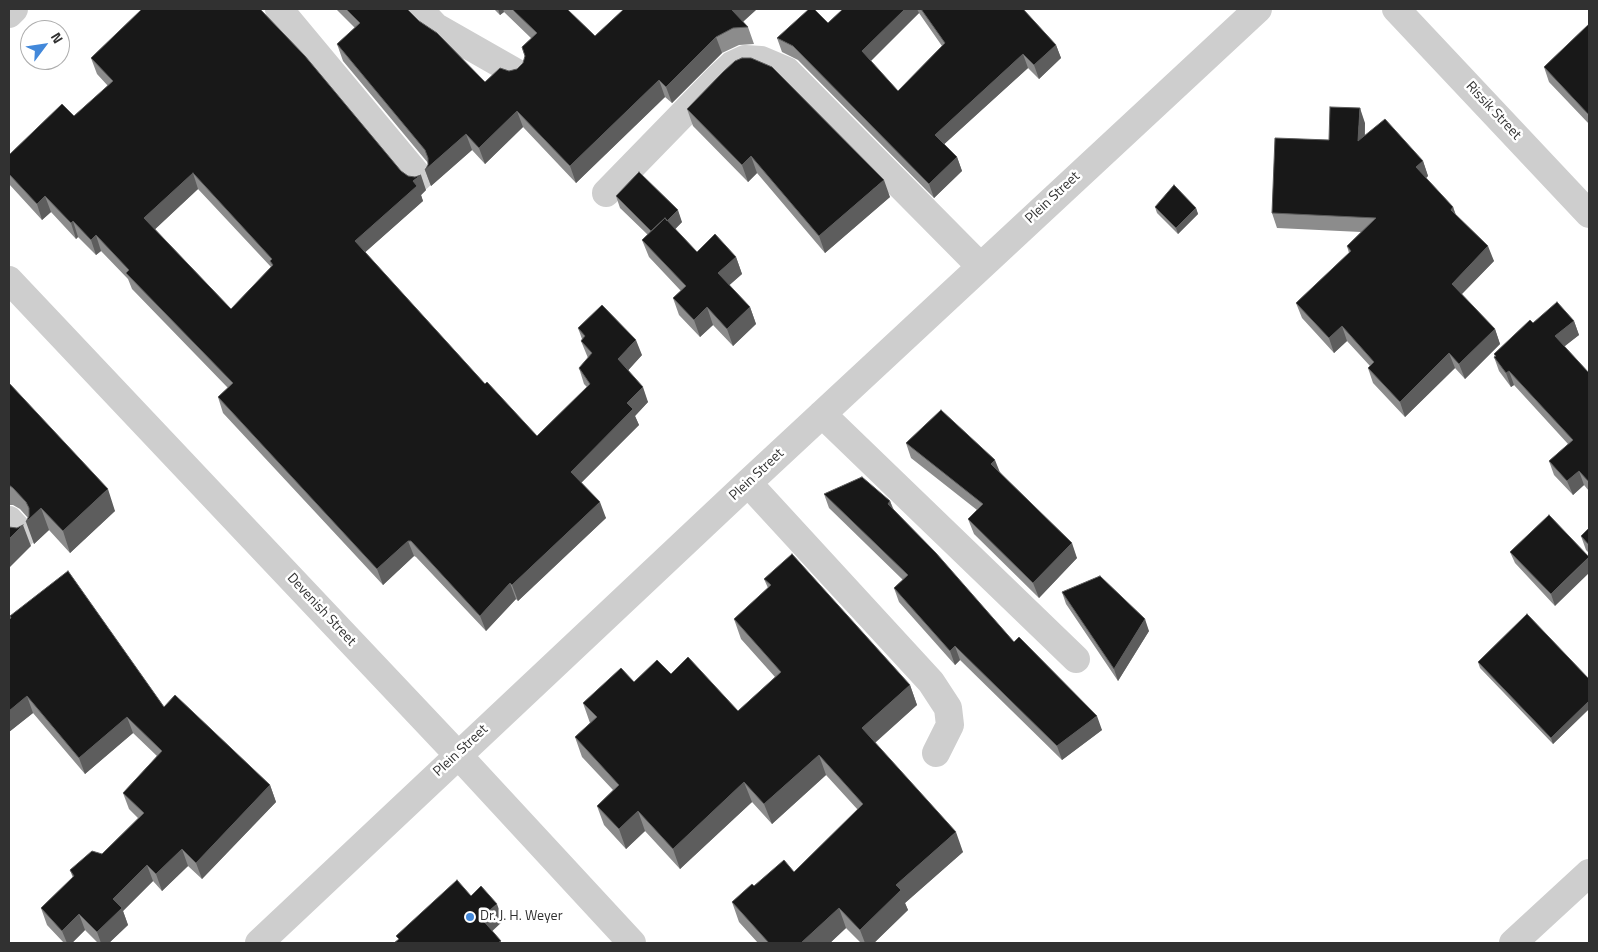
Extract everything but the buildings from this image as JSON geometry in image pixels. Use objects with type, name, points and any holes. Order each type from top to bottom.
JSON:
[{"type":"street","points":[[9,14],[14,9]]},
{"type":"street","points":[[279,9],[419,177]]},
{"type":"street","points":[[419,9],[436,27],[516,72]]},
{"type":"street","name":"Plein Street","points":[[259,943],[458,754],[1258,9]]},
{"type":"street","name":"Rissik Street","points":[[1396,9],[1589,214]]},
{"type":"street","points":[[606,193],[732,65],[745,59],[761,60],[787,71],[980,266]]},
{"type":"street","name":"Devenish Street","points":[[9,280],[458,754],[632,943]]},
{"type":"street","points":[[822,414],[1076,659]]},
{"type":"street","points":[[748,483],[931,682],[948,708],[950,725],[936,753]]},
{"type":"street","points":[[1513,943],[1589,873]]},
{"type":"place","name":"Dr. J. H. Weyer","points":[[470,917]]}]
